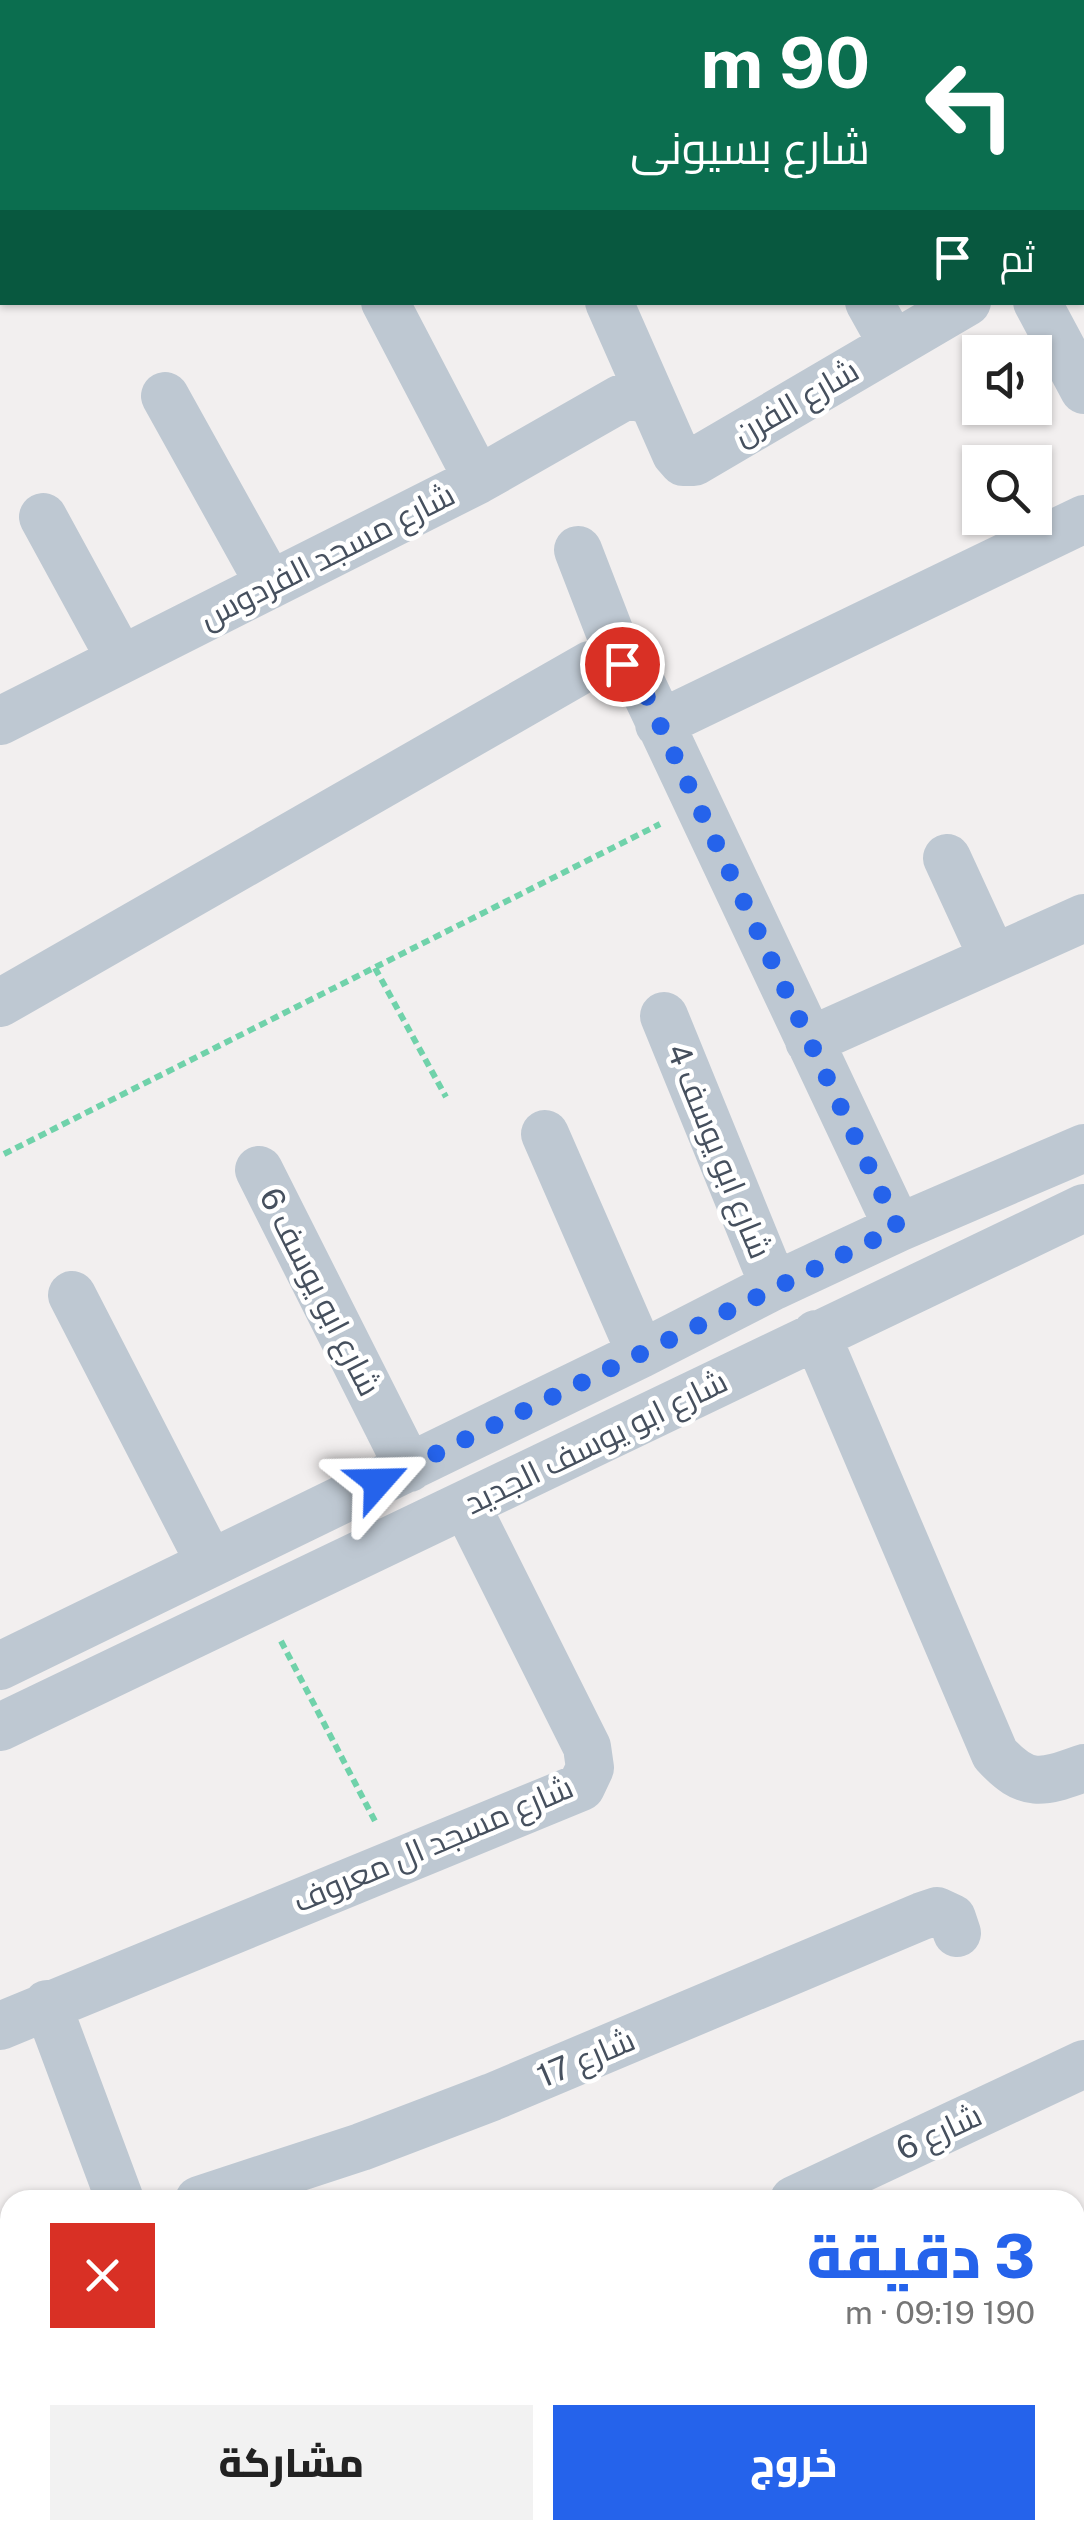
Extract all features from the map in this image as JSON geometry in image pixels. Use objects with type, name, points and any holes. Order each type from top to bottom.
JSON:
[{"type":"street","points":[[387,305],[478,480]]},
{"type":"street","points":[[610,305],[651,401]]},
{"type":"street","points":[[871,305],[893,345]]},
{"type":"street","name":"شارع الفرن","points":[[651,401],[676,454],[683,462],[694,462],[962,305]]},
{"type":"street","points":[[1039,305],[1084,390]]},
{"type":"street","name":"شارع مسجد الفردوس","points":[[0,721],[478,480],[630,395],[651,401]]},
{"type":"street","points":[[165,396],[270,586]]},
{"type":"street","points":[[43,517],[120,660]]},
{"type":"street","points":[[660,724],[1084,520]]},
{"type":"street","points":[[578,550],[622,664]]},
{"type":"street","points":[[0,1002],[590,665],[606,661],[622,664],[636,674],[898,1228]]},
{"type":"street","points":[[947,858],[993,958]]},
{"type":"street","points":[[809,1041],[1084,918]]},
{"type":"street","name":"شارع ابو يوسف 4","points":[[664,1016],[774,1286]]},
{"type":"street","points":[[545,1134],[641,1354]]},
{"type":"street","name":"شارع ابو يوسف الجديد","points":[[0,1666],[774,1286],[1084,1148]]},
{"type":"street","name":"شارع ابو يوسف 6","points":[[259,1170],[408,1468]]},
{"type":"street","name":"شارع ابو يوسف الجديد","points":[[6,1710],[262,1603],[1084,1208]]},
{"type":"street","points":[[72,1294],[210,1563]]},
{"type":"street","points":[[816,1334],[995,1754],[1012,1773],[1036,1781],[1084,1768]]},
{"type":"street","name":"شارع مسجد ال معروف","points":[[0,2026],[581,1786],[590,1768],[587,1747],[466,1505]]},
{"type":"street","name":"شارع 17","points":[[230,2190],[492,2098],[922,1916],[937,1911],[952,1918],[957,1933]]},
{"type":"street","points":[[47,2004],[116,2190]]},
{"type":"street","name":"شارع 6","points":[[815,2190],[1084,2064]]},
{"type":"path","points":[[4,1154],[697,806]]},
{"type":"path","points":[[374,968],[446,1097]]},
{"type":"path","points":[[262,1603],[396,1862]]},
{"type":"route","points":[[378,1482],[898,1228],[636,674],[622,664]]}]
